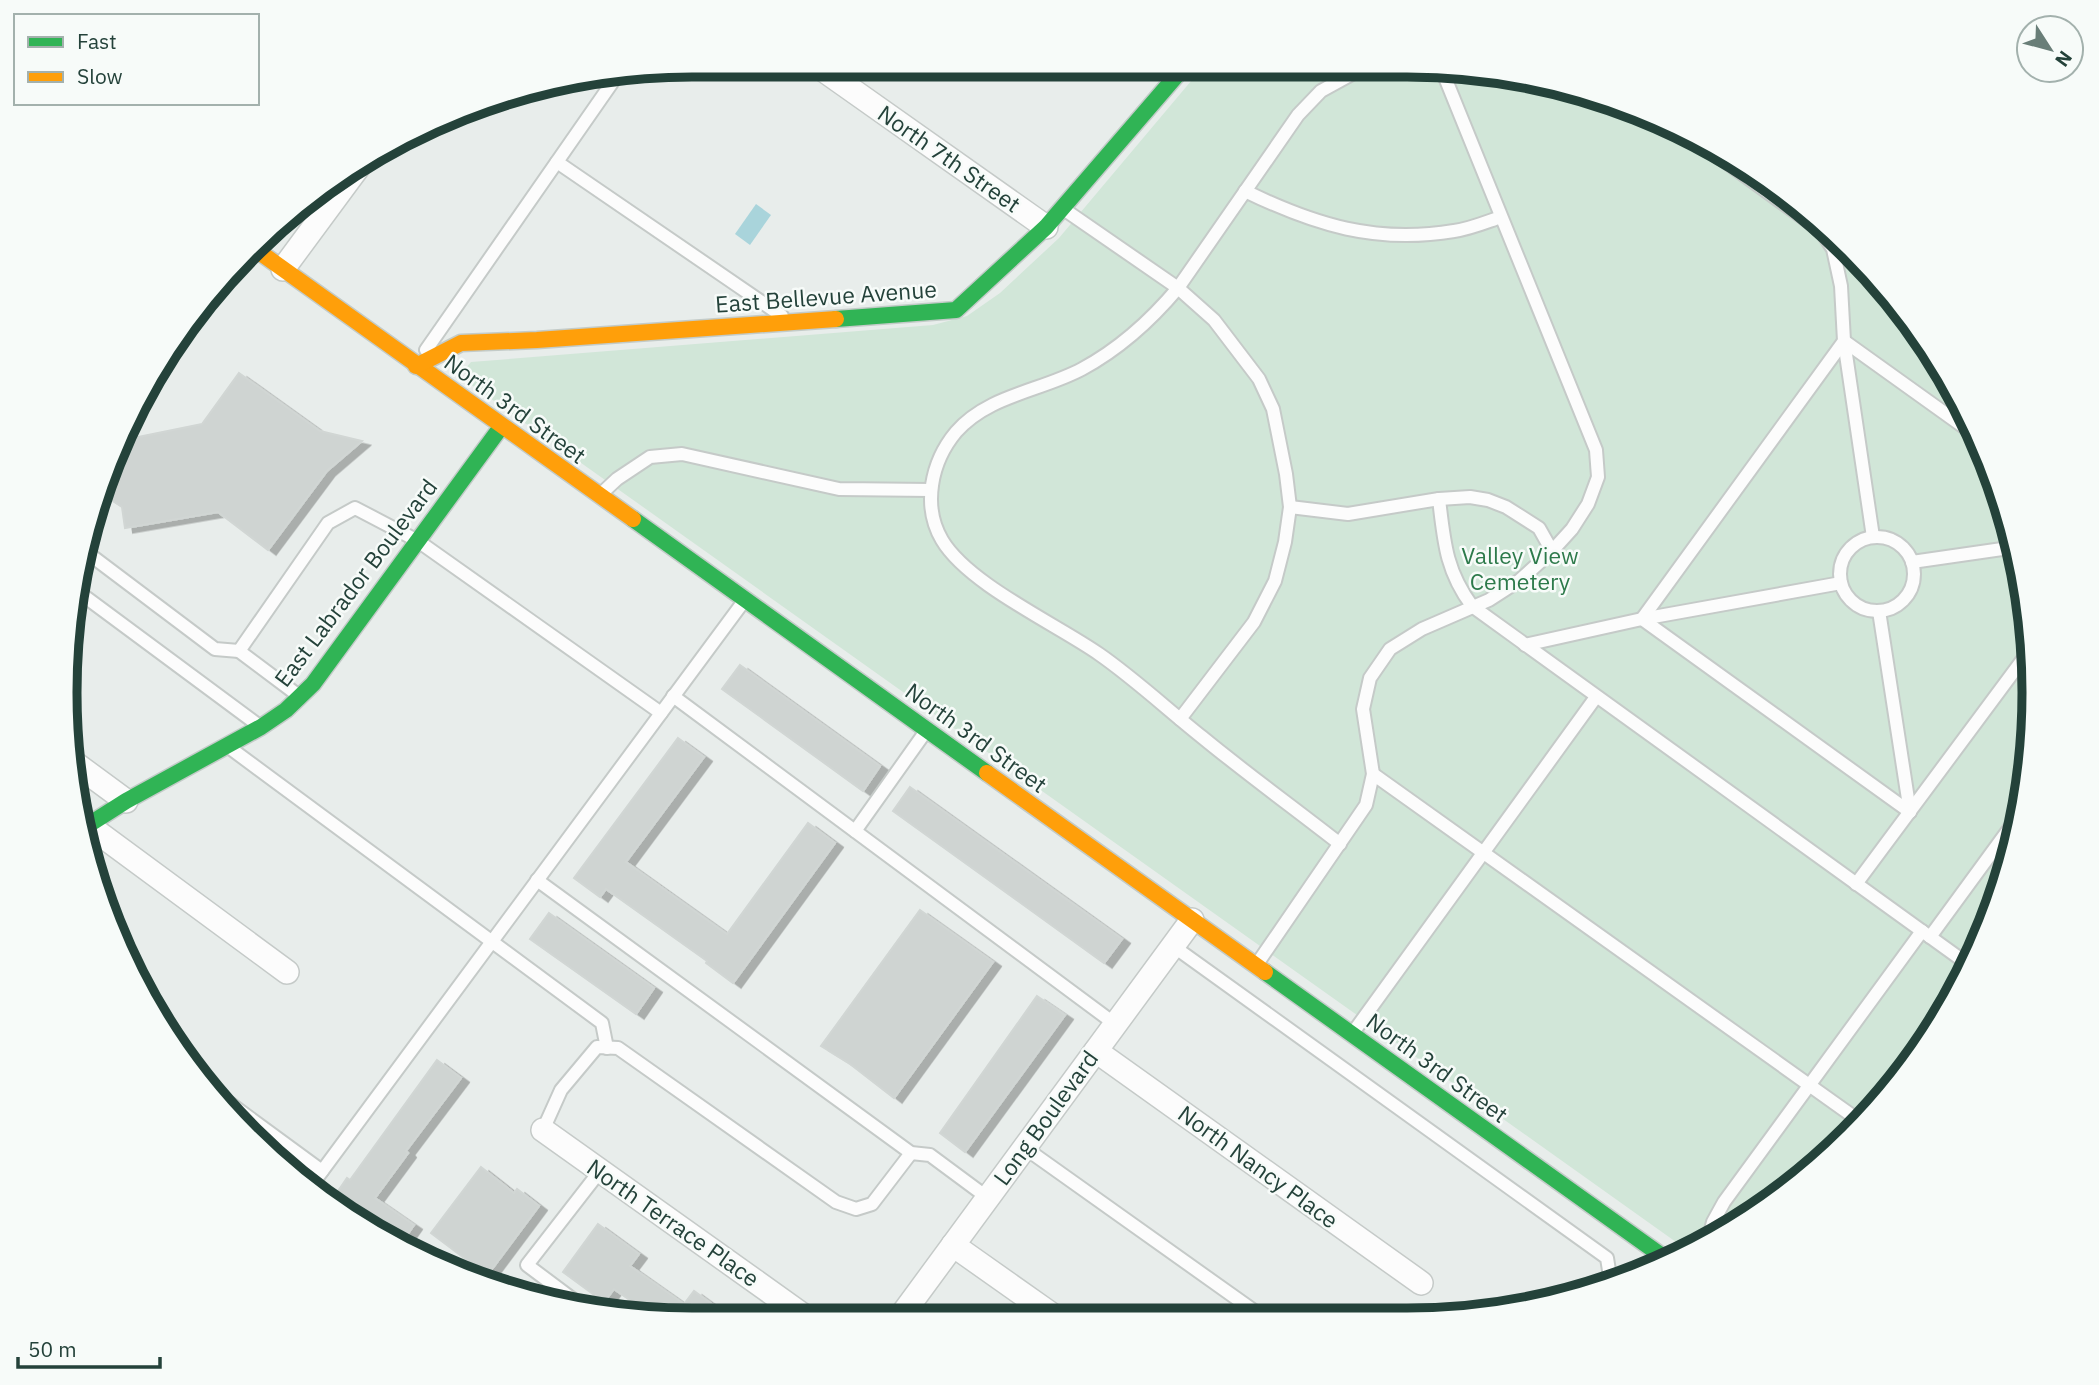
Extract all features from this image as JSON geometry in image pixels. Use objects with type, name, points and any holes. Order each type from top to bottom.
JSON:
[{"type":"main road","name":"East Bellevue Avenue","points":[[416,366],[461,344],[537,341],[956,310],[1046,227],[1175,77]]},
{"type":"main road","name":"North 3rd Street","points":[[261,253],[1659,1254]]},
{"type":"main road","name":"East Labrador Boulevard","points":[[91,823],[261,727],[286,710],[313,684],[501,427]]},
{"type":"street","name":"North 7th Street","points":[[834,77],[1046,227]]},
{"type":"street","points":[[283,269],[345,185]]},
{"type":"street","points":[[82,768],[126,801]]},
{"type":"street","points":[[94,833],[287,972]]},
{"type":"street","name":"Long Boulevard","points":[[907,1308],[1192,920]]},
{"type":"street","name":"North Nancy Place","points":[[1096,1051],[1421,1283]]},
{"type":"street","name":"North Terrace Place","points":[[542,1130],[600,1171],[774,1307]]},
{"type":"street","points":[[953,1245],[1042,1308]]},
{"type":"lane","points":[[1340,844],[1101,655],[960,564],[943,541],[933,520],[931,490],[943,450],[957,431],[979,411],[1082,369],[1122,342],[1158,312],[1178,288],[1298,115],[1321,91],[1346,77]]},
{"type":"lane","points":[[1256,966],[1366,805],[1373,774],[1363,709],[1370,678],[1390,649],[1422,629],[1489,600],[1520,580],[1572,529],[1588,505],[1598,477],[1595,450],[1445,78]]},
{"type":"lane","points":[[416,366],[613,82]]},
{"type":"lane","points":[[557,162],[791,322]]},
{"type":"lane","points":[[1245,191],[1284,211],[1353,231],[1421,235],[1457,231],[1501,217]]},
{"type":"lane","points":[[1063,208],[1178,288],[1214,320],[1259,379],[1273,409],[1290,507],[1286,542],[1275,580],[1254,622],[1180,719]]},
{"type":"lane","points":[[1832,248],[1841,286],[1844,341],[1873,537]]},
{"type":"lane","points":[[1844,341],[1961,424]]},
{"type":"lane","points":[[1642,620],[1844,341]]},
{"type":"lane","points":[[598,496],[650,457],[682,454],[839,489],[931,490]]},
{"type":"lane","points":[[1290,507],[1348,514],[1440,499],[1470,497],[1488,500],[1506,507],[1539,528],[1552,551]]},
{"type":"lane","points":[[1440,499],[1448,564],[1458,588],[1472,606],[1961,960]]},
{"type":"lane","points":[[239,651],[328,523],[355,508],[418,541],[661,713]]},
{"type":"lane","points":[[1873,537],[1889,539],[1899,544],[1912,562],[1914,573],[1908,594],[1900,603],[1879,611],[1855,604],[1841,583],[1843,560],[1849,550],[1857,543],[1873,537]]},
{"type":"lane","points":[[1912,562],[2005,549]]},
{"type":"lane","points":[[93,557],[215,649],[239,651],[299,697]]},
{"type":"lane","points":[[1525,645],[1841,583]]},
{"type":"lane","points":[[85,596],[261,727]]},
{"type":"lane","points":[[316,1179],[744,600]]},
{"type":"lane","points":[[1879,611],[1910,812]]},
{"type":"lane","points":[[1642,620],[1910,812]]},
{"type":"lane","points":[[1856,884],[2021,662]]},
{"type":"lane","points":[[674,696],[1115,1024]]},
{"type":"lane","points":[[1352,1035],[1596,697]]},
{"type":"lane","points":[[855,831],[926,731]]},
{"type":"lane","points":[[227,746],[602,1023],[607,1048]]},
{"type":"lane","points":[[1373,774],[1853,1116]]},
{"type":"lane","points":[[1712,1227],[1724,1202],[1809,1086],[1926,934],[2003,841]]},
{"type":"lane","points":[[537,880],[911,1153],[930,1155],[988,1198]]},
{"type":"lane","points":[[1173,946],[1606,1258],[1609,1273]]},
{"type":"lane","points":[[542,1130],[561,1090],[597,1047],[618,1048],[836,1202],[856,1209],[872,1204],[911,1153]]},
{"type":"lane","points":[[245,1114],[322,1171]]},
{"type":"lane","points":[[1024,1148],[1250,1308]]},
{"type":"lane","points":[[567,1295],[527,1265],[600,1171]]},
{"type":"green space","name":"Valley View Cemetery","points":[[1194,77],[1447,78],[1487,82],[1566,98],[1642,124],[1679,140],[1714,159],[1781,204],[1842,257],[1895,318],[1940,385],[1959,420],[1975,457],[2001,533],[2017,612],[2021,652],[2021,733],[2017,773],[2001,852],[1989,890],[1959,965],[1940,1000],[1895,1067],[1869,1098],[1842,1128],[1781,1181],[1714,1226],[1680,1245],[466,381],[465,369],[471,362],[933,325],[967,316],[1000,293],[1059,238]]},
{"type":"water","points":[[756,204],[771,215],[750,245],[735,234]]},
{"type":"building","points":[[239,373],[320,431],[362,441],[327,471],[268,550],[218,512],[125,528],[122,507],[109,499],[132,438],[202,424]]},
{"type":"building","points":[[740,665],[880,766],[863,791],[722,689]]},
{"type":"building","points":[[678,738],[704,757],[626,862],[727,934],[808,823],[835,843],[733,983],[706,963],[707,961],[606,889],[600,897],[574,878]]},
{"type":"building","points":[[910,787],[1122,939],[1104,963],[893,811]]},
{"type":"building","points":[[920,910],[993,962],[894,1098],[850,1064],[821,1046]]},
{"type":"building","points":[[549,913],[654,988],[636,1014],[530,939]]},
{"type":"building","points":[[1037,996],[1065,1015],[965,1152],[940,1133]]},
{"type":"building","points":[[437,1060],[461,1078],[406,1151],[408,1153],[375,1198],[414,1225],[406,1237],[336,1194],[347,1178],[350,1180]]},
{"type":"building","points":[[481,1167],[514,1193],[517,1189],[539,1206],[489,1273],[466,1264],[468,1261],[431,1233]]},
{"type":"building","points":[[598,1224],[639,1254],[630,1266],[684,1304],[694,1291],[717,1308],[638,1306],[614,1289],[603,1301],[563,1272]]},
{"type":"traffic: fast","points":[[836,319],[956,310],[1046,227],[1175,77]]},
{"type":"traffic: fast","points":[[91,823],[126,801],[261,727],[286,710],[313,684],[501,427]]},
{"type":"traffic: fast","points":[[633,519],[987,773]]},
{"type":"traffic: fast","points":[[1265,972],[1659,1254]]},
{"type":"traffic: slow","points":[[261,253],[633,519]]},
{"type":"traffic: slow","points":[[416,366],[461,343],[836,319]]},
{"type":"traffic: slow","points":[[987,773],[1265,972]]}]
